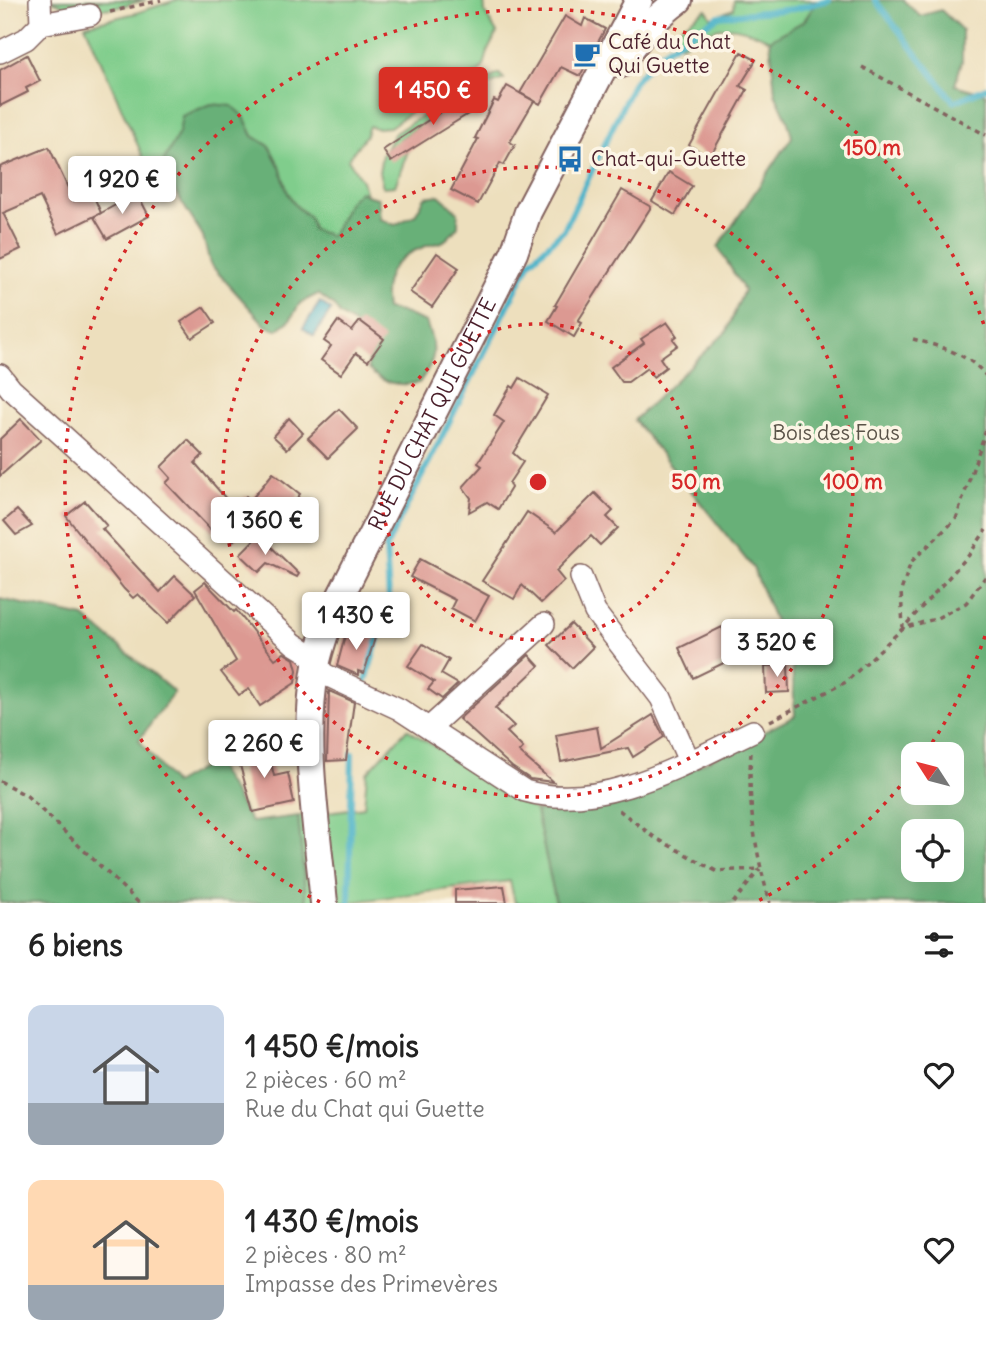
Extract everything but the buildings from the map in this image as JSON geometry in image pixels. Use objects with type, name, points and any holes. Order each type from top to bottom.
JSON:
[{"type":"main road","name":"RUE DU CHAT QUI GUETTE","points":[[519,241],[528,212],[639,0]]},
{"type":"main road","name":"RUE DU CHAT QUI GUETTE","points":[[324,903],[312,770],[310,712],[316,665],[331,615],[519,241],[537,216],[631,47],[648,26],[679,0]]},
{"type":"street","points":[[40,0],[41,24]]},
{"type":"street","points":[[0,52],[26,39],[41,24],[90,15]]},
{"type":"street","points":[[0,375],[21,398],[294,644],[307,652],[324,674],[399,709],[525,791],[538,794],[599,795],[656,776],[752,730]]},
{"type":"street","points":[[580,577],[595,612],[660,698],[689,761]]},
{"type":"street","points":[[429,728],[544,624]]},
{"type":"path","points":[[90,15],[129,9],[161,0]]},
{"type":"path","points":[[863,67],[986,135]]},
{"type":"path","points":[[913,339],[950,350],[982,370],[986,376]]},
{"type":"path","points":[[903,628],[901,591],[911,562],[956,519],[986,430]]},
{"type":"path","points":[[770,903],[760,869],[749,780],[752,730],[846,682],[903,628],[969,555],[986,530]]},
{"type":"path","points":[[903,628],[935,619],[966,603],[986,576]]},
{"type":"path","points":[[0,781],[27,796],[139,903]]},
{"type":"path","points":[[599,795],[654,837],[716,871],[760,869]]},
{"type":"path","points":[[733,903],[760,869]]},
{"type":"green space","points":[[50,0],[146,0],[114,8],[69,11]]},
{"type":"green space","points":[[176,0],[484,0],[485,13],[497,33],[484,66],[477,74],[442,89],[390,127],[369,126],[366,135],[348,159],[362,181],[366,195],[349,202],[332,237],[312,230],[310,218],[295,205],[287,191],[280,167],[269,146],[253,136],[244,117],[179,133],[160,168],[150,173],[85,25]]},
{"type":"green space","points":[[734,0],[818,0],[804,21],[770,40],[734,28],[716,29],[681,45],[668,36],[706,9],[712,18],[733,9]]},
{"type":"green space","name":"Bois des Fous","points":[[818,0],[903,0],[920,16],[941,10],[962,30],[962,61],[955,85],[986,94],[986,903],[556,903],[536,811],[623,804],[795,716],[792,662],[753,568],[634,420],[727,331],[744,290],[718,247],[792,137],[775,93],[770,40],[804,21]]},
{"type":"green space","points":[[499,74],[504,79],[471,92],[400,139],[408,151],[395,186],[383,187],[379,172],[382,155],[395,133],[454,96]]},
{"type":"green space","points":[[211,104],[232,106],[244,117],[253,136],[269,146],[280,167],[287,191],[295,205],[310,218],[313,230],[332,236],[349,202],[360,191],[378,198],[380,219],[395,225],[415,215],[425,197],[439,195],[458,212],[458,226],[449,237],[405,256],[388,277],[386,309],[426,322],[432,341],[432,360],[419,383],[391,383],[368,369],[368,339],[363,330],[340,315],[334,306],[318,294],[300,303],[290,320],[277,330],[266,326],[210,264],[203,236],[160,168],[179,133],[182,116]]},
{"type":"green space","points":[[0,599],[84,617],[174,692],[139,740],[174,784],[214,761],[251,822],[298,816],[306,903],[0,903]]},
{"type":"green space","points":[[407,729],[536,811],[556,903],[515,903],[510,881],[344,903],[306,903],[298,816],[364,807],[367,773]]},
{"type":"water","points":[[320,302],[331,310],[314,336],[303,328]]},
{"type":"waterway","points":[[364,688],[389,599],[386,547],[530,262],[564,230],[634,82],[660,53],[719,16],[794,9],[829,0]]},
{"type":"waterway","points":[[875,0],[954,102],[986,88]]},
{"type":"waterway","points":[[349,903],[352,754]]},
{"type":"place","name":"Café du Chat Qui Guette","points":[[587,54]]},
{"type":"place","name":"Chat-qui-Guette","points":[[570,159]]}]
